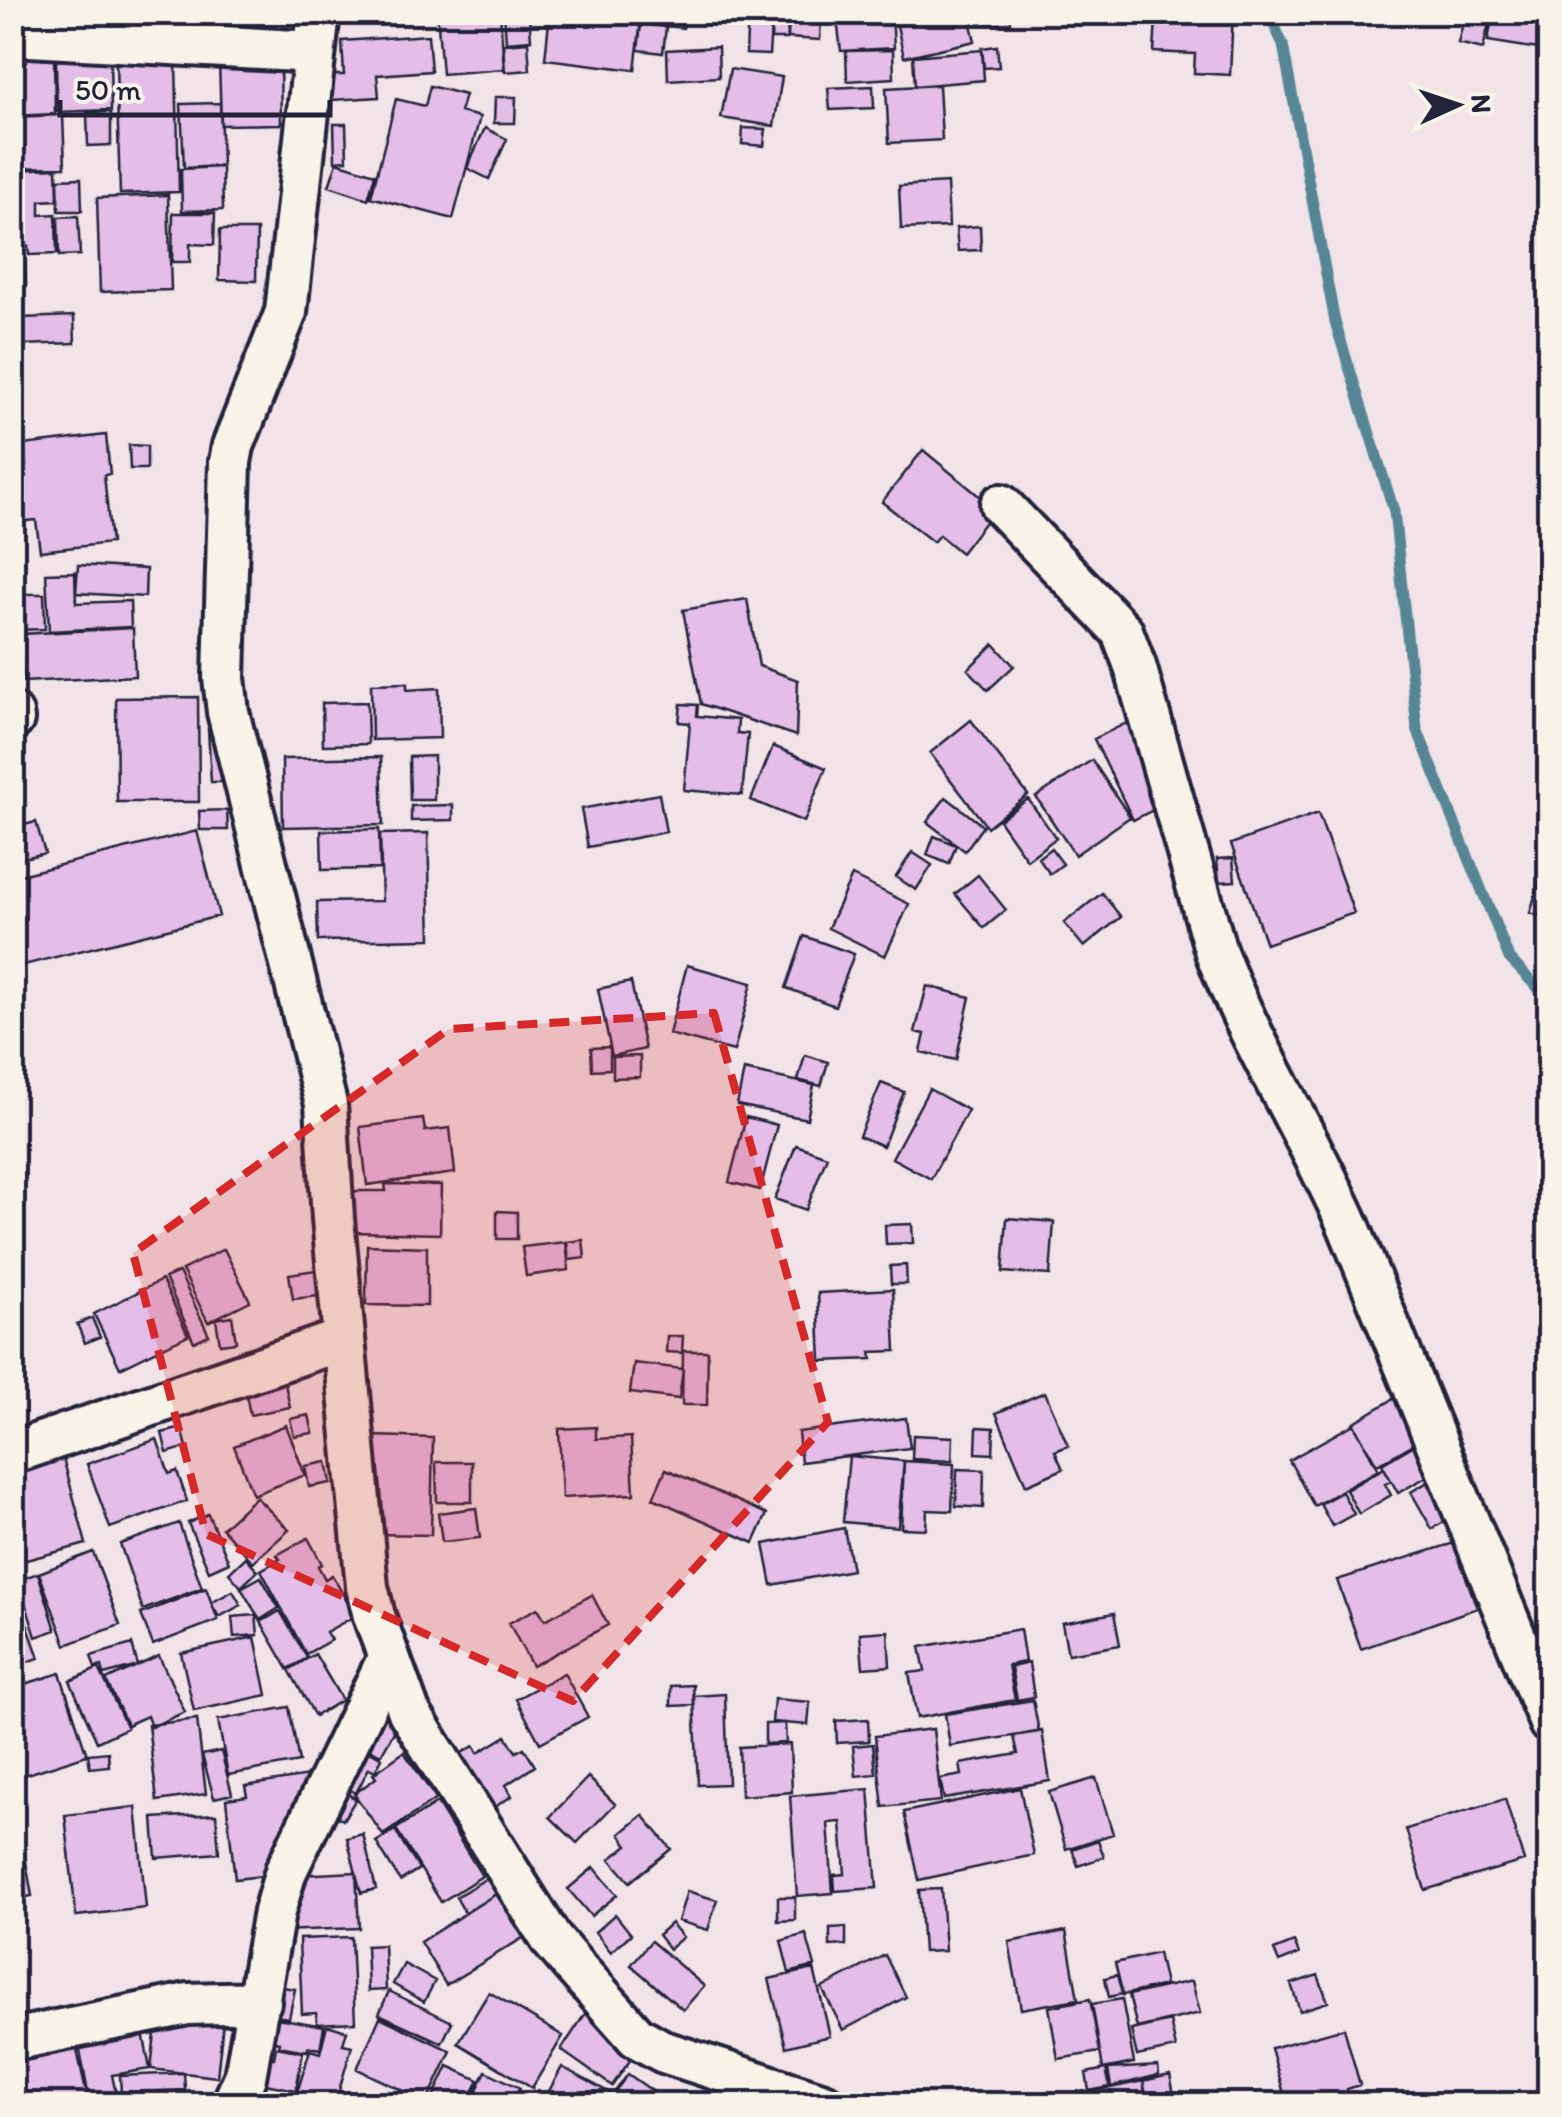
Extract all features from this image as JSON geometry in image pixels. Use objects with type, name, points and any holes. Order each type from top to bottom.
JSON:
[{"type":"street","points":[[319,12],[286,312],[230,462],[224,678],[233,731],[321,1077],[367,1586],[410,1712],[551,1939],[637,2036],[664,2052],[824,2104]]},
{"type":"street","points":[[12,36],[314,52]]},
{"type":"street","points":[[1001,505],[1122,630],[1216,952],[1230,988],[1322,1165],[1349,1227],[1550,1723]]},
{"type":"street","points":[[12,1454],[344,1338]]},
{"type":"street","points":[[233,2104],[245,2077],[274,1912],[286,1871],[389,1657]]},
{"type":"street","points":[[12,2040],[188,2004],[260,2002]]},
{"type":"highlighted area","points":[[714,1013],[828,1422],[573,1701],[206,1534],[133,1253],[449,1029]]},
{"type":"building","points":[[12,12],[81,12],[81,29],[12,28]]},
{"type":"building","points":[[176,12],[201,12],[200,33],[176,33]]},
{"type":"building","points":[[239,12],[303,12],[303,31],[238,29]]},
{"type":"building","points":[[437,12],[500,12],[504,69],[442,74]]},
{"type":"building","points":[[504,12],[529,12],[531,40],[506,42]]},
{"type":"building","points":[[550,12],[642,12],[635,70],[545,59]]},
{"type":"building","points":[[666,12],[686,12],[683,28],[665,26]]},
{"type":"building","points":[[748,12],[772,12],[769,55],[746,54]]},
{"type":"building","points":[[773,12],[789,12],[787,39],[771,39]]},
{"type":"building","points":[[836,12],[892,12],[894,48],[841,51]]},
{"type":"building","points":[[894,12],[968,12],[975,41],[904,57]]},
{"type":"building","points":[[987,12],[1010,12],[1011,23],[988,25]]},
{"type":"building","points":[[1171,12],[1233,12],[1230,75],[1194,73],[1195,54],[1154,52],[1156,18],[1171,19]]},
{"type":"building","points":[[1493,12],[1550,12],[1545,50],[1488,41]]},
{"type":"building","points":[[789,14],[821,16],[820,40],[788,38]]},
{"type":"building","points":[[1465,14],[1490,19],[1483,49],[1458,43]]},
{"type":"building","points":[[641,24],[666,27],[663,53],[638,50]]},
{"type":"building","points":[[428,35],[431,71],[377,75],[379,97],[332,100],[330,75],[344,75],[342,41]]},
{"type":"building","points":[[528,42],[530,70],[505,72],[503,44]]},
{"type":"building","points":[[997,46],[999,67],[984,68],[982,48]]},
{"type":"building","points":[[718,47],[719,77],[668,80],[667,50]]},
{"type":"building","points":[[893,50],[894,78],[847,81],[846,51]]},
{"type":"building","points":[[982,50],[984,80],[915,86],[913,56]]},
{"type":"building","points":[[54,56],[55,114],[12,116],[12,57]]},
{"type":"building","points":[[280,58],[281,124],[221,125],[219,60]]},
{"type":"building","points":[[110,59],[111,110],[57,112],[56,60]]},
{"type":"building","points":[[176,61],[179,192],[120,194],[116,63]]},
{"type":"building","points":[[730,69],[782,77],[774,126],[721,118]]},
{"type":"building","points":[[939,85],[942,140],[889,143],[886,88]]},
{"type":"building","points":[[430,86],[465,95],[460,112],[480,117],[453,219],[371,197],[396,99],[425,106]]},
{"type":"building","points":[[873,86],[874,108],[830,110],[828,88]]},
{"type":"building","points":[[495,97],[516,97],[515,123],[494,123]]},
{"type":"building","points":[[220,103],[222,166],[184,168],[181,104]]},
{"type":"building","points":[[111,112],[111,145],[88,146],[87,113]]},
{"type":"building","points":[[63,115],[65,167],[12,168],[12,117]]},
{"type":"building","points":[[334,124],[346,124],[347,160],[335,161]]},
{"type":"building","points":[[485,128],[507,139],[489,179],[467,168]]},
{"type":"building","points":[[743,128],[766,129],[764,146],[742,144]]},
{"type":"building","points":[[337,162],[375,174],[368,199],[329,186]]},
{"type":"building","points":[[222,167],[223,210],[182,211],[181,169]]},
{"type":"building","points":[[57,168],[58,200],[40,201],[40,215],[56,214],[57,254],[29,255],[28,246],[12,247],[12,170]]},
{"type":"building","points":[[81,178],[82,211],[59,211],[58,179]]},
{"type":"building","points":[[947,183],[949,227],[901,229],[899,186]]},
{"type":"building","points":[[168,195],[171,290],[100,292],[97,198]]},
{"type":"building","points":[[173,213],[215,213],[214,245],[190,244],[190,262],[172,262]]},
{"type":"building","points":[[78,216],[80,255],[59,256],[58,217]]},
{"type":"building","points":[[980,226],[981,250],[958,251],[956,228]]},
{"type":"building","points":[[220,230],[257,230],[256,281],[219,280]]},
{"type":"building","points":[[25,255],[26,285],[17,285],[20,341],[12,341],[12,256]]},
{"type":"building","points":[[74,316],[75,343],[22,345],[21,318]]},
{"type":"building","points":[[106,435],[110,474],[104,475],[111,543],[40,551],[36,520],[17,522],[12,466],[26,465],[23,445]]},
{"type":"building","points":[[129,445],[147,446],[147,469],[130,469]]},
{"type":"building","points":[[923,450],[995,509],[961,553],[939,535],[933,542],[882,502]]},
{"type":"building","points":[[78,565],[146,569],[145,597],[76,593]]},
{"type":"building","points":[[75,572],[76,603],[130,601],[131,627],[49,631],[46,573]]},
{"type":"building","points":[[15,594],[44,594],[45,629],[16,630]]},
{"type":"building","points":[[747,599],[759,666],[798,680],[796,736],[701,704],[683,610]]},
{"type":"building","points":[[133,628],[135,676],[23,682],[20,634]]},
{"type":"building","points":[[994,644],[1014,666],[988,690],[968,669]]},
{"type":"building","points":[[407,683],[407,690],[439,688],[440,738],[372,740],[371,684]]},
{"type":"building","points":[[198,697],[199,802],[117,802],[116,698]]},
{"type":"building","points":[[367,702],[368,744],[323,745],[322,703]]},
{"type":"building","points":[[681,704],[698,705],[697,716],[738,720],[737,733],[748,734],[742,795],[684,790],[690,723],[679,722]]},
{"type":"building","points":[[1137,718],[1175,799],[1133,820],[1094,739]]},
{"type":"building","points":[[971,720],[1028,795],[987,827],[930,753]]},
{"type":"building","points":[[226,728],[229,782],[211,782],[208,729]]},
{"type":"building","points":[[773,746],[826,768],[804,822],[751,800]]},
{"type":"building","points":[[434,756],[434,800],[410,800],[409,757]]},
{"type":"building","points":[[381,757],[383,825],[283,827],[282,759]]},
{"type":"building","points":[[1092,760],[1130,817],[1075,855],[1036,797]]},
{"type":"building","points":[[659,794],[666,832],[588,847],[581,809]]},
{"type":"building","points":[[946,797],[983,826],[965,851],[927,822]]},
{"type":"building","points":[[1028,799],[1056,838],[1027,860],[999,820]]},
{"type":"building","points":[[453,805],[453,820],[411,821],[411,806]]},
{"type":"building","points":[[227,810],[228,830],[200,830],[199,811]]},
{"type":"building","points":[[1318,813],[1354,913],[1266,944],[1231,844]]},
{"type":"building","points":[[36,822],[45,853],[12,861],[12,828]]},
{"type":"building","points":[[379,829],[380,869],[322,870],[321,831]]},
{"type":"building","points":[[197,831],[219,916],[12,968],[12,877]]},
{"type":"building","points":[[428,833],[431,939],[318,941],[317,902],[382,901],[380,834]]},
{"type":"building","points":[[934,836],[956,845],[949,864],[927,855]]},
{"type":"building","points":[[1051,848],[1063,864],[1050,874],[1038,858]]},
{"type":"building","points":[[912,852],[932,865],[916,890],[896,877]]},
{"type":"building","points":[[1233,858],[1235,881],[1219,882],[1217,859]]},
{"type":"building","points":[[1545,863],[1550,864],[1550,919],[1530,913]]},
{"type":"building","points":[[978,875],[1006,910],[984,928],[955,894]]},
{"type":"building","points":[[852,876],[909,904],[885,956],[828,928]]},
{"type":"building","points":[[1102,893],[1121,917],[1084,947],[1064,923]]},
{"type":"building","points":[[804,936],[854,954],[835,1006],[786,988]]},
{"type":"building","points":[[687,965],[752,983],[734,1051],[669,1034]]},
{"type":"building","points":[[631,982],[645,1049],[612,1056],[598,989]]},
{"type":"building","points":[[927,986],[970,997],[956,1060],[921,1052],[925,1034],[915,1032]]},
{"type":"building","points":[[610,1047],[610,1069],[592,1070],[591,1048]]},
{"type":"building","points":[[805,1055],[828,1062],[821,1086],[798,1080]]},
{"type":"building","points":[[640,1056],[640,1077],[613,1078],[613,1057]]},
{"type":"building","points":[[744,1070],[814,1085],[807,1119],[737,1105]]},
{"type":"building","points":[[881,1083],[904,1092],[883,1146],[859,1136]]},
{"type":"building","points":[[929,1089],[968,1110],[931,1179],[892,1158]]},
{"type":"building","points":[[746,1117],[777,1125],[760,1190],[729,1182]]},
{"type":"building","points":[[423,1119],[425,1131],[450,1128],[455,1173],[367,1185],[360,1127]]},
{"type":"building","points":[[796,1145],[827,1156],[806,1210],[775,1199]]},
{"type":"building","points":[[385,1184],[441,1185],[440,1234],[351,1232],[352,1191],[386,1191]]},
{"type":"building","points":[[497,1211],[517,1212],[517,1239],[497,1239]]},
{"type":"building","points":[[1007,1218],[1054,1222],[1050,1275],[1003,1272]]},
{"type":"building","points":[[912,1224],[913,1243],[886,1244],[885,1225]]},
{"type":"building","points":[[583,1240],[585,1258],[569,1260],[567,1242]]},
{"type":"building","points":[[566,1242],[569,1270],[526,1276],[522,1247]]},
{"type":"building","points":[[367,1245],[427,1247],[427,1306],[366,1305]]},
{"type":"building","points":[[224,1249],[250,1301],[208,1322],[182,1270]]},
{"type":"building","points":[[906,1265],[907,1284],[891,1284],[890,1266]]},
{"type":"building","points":[[316,1270],[319,1296],[293,1299],[289,1274]]},
{"type":"building","points":[[179,1272],[209,1335],[194,1342],[165,1278]]},
{"type":"building","points":[[162,1280],[188,1335],[120,1368],[94,1314]]},
{"type":"building","points":[[893,1289],[896,1351],[871,1352],[872,1359],[821,1361],[818,1293]]},
{"type":"building","points":[[232,1316],[236,1342],[220,1344],[216,1319]]},
{"type":"building","points":[[92,1318],[100,1337],[85,1343],[77,1324]]},
{"type":"building","points":[[667,1336],[683,1336],[682,1353],[666,1352]]},
{"type":"building","points":[[683,1351],[708,1351],[707,1405],[682,1405]]},
{"type":"building","points":[[634,1363],[683,1369],[679,1399],[630,1393]]},
{"type":"building","points":[[281,1365],[290,1407],[250,1415],[242,1373]]},
{"type":"building","points":[[1045,1392],[1068,1446],[1055,1451],[1063,1469],[1026,1485],[996,1413]]},
{"type":"building","points":[[1400,1395],[1424,1438],[1377,1465],[1353,1423]]},
{"type":"building","points":[[309,1415],[313,1433],[294,1436],[290,1419]]},
{"type":"building","points":[[906,1418],[910,1448],[801,1462],[798,1432]]},
{"type":"building","points":[[1354,1424],[1378,1470],[1314,1506],[1289,1460]]},
{"type":"building","points":[[286,1425],[305,1475],[253,1495],[234,1446]]},
{"type":"building","points":[[596,1427],[596,1439],[631,1437],[634,1494],[562,1498],[559,1429]]},
{"type":"building","points":[[977,1427],[994,1428],[993,1454],[976,1453]]},
{"type":"building","points":[[182,1428],[187,1447],[167,1453],[162,1433]]},
{"type":"building","points":[[913,1435],[953,1437],[952,1461],[912,1459]]},
{"type":"building","points":[[375,1436],[433,1438],[431,1535],[373,1534]]},
{"type":"building","points":[[157,1439],[169,1474],[177,1471],[187,1501],[110,1528],[87,1464]]},
{"type":"building","points":[[1416,1444],[1433,1473],[1398,1493],[1382,1464]]},
{"type":"building","points":[[62,1454],[86,1544],[19,1562],[12,1536],[12,1467]]},
{"type":"building","points":[[849,1456],[904,1461],[898,1527],[843,1522]]},
{"type":"building","points":[[904,1461],[954,1464],[952,1511],[927,1510],[926,1529],[901,1528]]},
{"type":"building","points":[[327,1462],[331,1483],[309,1487],[305,1466]]},
{"type":"building","points":[[436,1462],[472,1462],[472,1502],[437,1502]]},
{"type":"building","points":[[1384,1468],[1391,1481],[1385,1484],[1391,1495],[1359,1514],[1346,1490]]},
{"type":"building","points":[[666,1469],[767,1514],[754,1543],[653,1498]]},
{"type":"building","points":[[957,1469],[984,1470],[983,1508],[956,1506]]},
{"type":"building","points":[[1443,1473],[1464,1510],[1432,1529],[1411,1492]]},
{"type":"building","points":[[1342,1492],[1354,1514],[1332,1526],[1320,1504]]},
{"type":"building","points":[[256,1497],[289,1530],[253,1562],[222,1528]]},
{"type":"building","points":[[476,1508],[480,1538],[442,1542],[438,1513]]},
{"type":"building","points":[[208,1514],[229,1562],[209,1571],[188,1523]]},
{"type":"building","points":[[179,1523],[202,1588],[143,1610],[120,1544]]},
{"type":"building","points":[[844,1528],[852,1570],[772,1585],[764,1544]]},
{"type":"building","points":[[308,1538],[325,1579],[332,1575],[355,1616],[326,1632],[331,1640],[306,1654],[261,1570],[280,1559],[277,1555]]},
{"type":"building","points":[[1454,1543],[1477,1608],[1361,1649],[1337,1580]]},
{"type":"building","points":[[93,1552],[120,1625],[66,1645],[39,1573]]},
{"type":"building","points":[[246,1557],[258,1571],[241,1587],[229,1573]]},
{"type":"building","points":[[38,1573],[56,1630],[36,1637],[18,1580]]},
{"type":"building","points":[[261,1577],[279,1608],[260,1620],[241,1588]]},
{"type":"building","points":[[12,1581],[39,1658],[12,1667]]},
{"type":"building","points":[[206,1588],[218,1620],[153,1645],[141,1614]]},
{"type":"building","points":[[233,1591],[241,1605],[219,1617],[211,1603]]},
{"type":"building","points":[[592,1595],[608,1625],[532,1666],[509,1623],[538,1608],[545,1620]]},
{"type":"building","points":[[280,1611],[307,1658],[288,1669],[261,1622]]},
{"type":"building","points":[[1114,1613],[1120,1645],[1068,1654],[1062,1623]]},
{"type":"building","points":[[256,1615],[258,1635],[234,1637],[232,1617]]},
{"type":"building","points":[[1020,1629],[1025,1662],[1008,1665],[1015,1700],[917,1718],[909,1673],[925,1671],[920,1647]]},
{"type":"building","points":[[888,1631],[890,1666],[863,1668],[860,1633]]},
{"type":"building","points":[[255,1637],[267,1695],[194,1711],[181,1653]]},
{"type":"building","points":[[132,1644],[138,1666],[104,1675],[102,1666],[95,1668],[91,1656]]},
{"type":"building","points":[[315,1654],[342,1700],[315,1716],[289,1670]]},
{"type":"building","points":[[159,1656],[185,1712],[151,1727],[147,1716],[127,1725],[106,1680]]},
{"type":"building","points":[[1029,1663],[1034,1697],[1017,1700],[1011,1667]]},
{"type":"building","points":[[99,1668],[127,1728],[97,1742],[70,1681]]},
{"type":"building","points":[[60,1673],[87,1755],[12,1779],[12,1688]]},
{"type":"building","points":[[564,1673],[588,1717],[540,1743],[516,1699]]},
{"type":"building","points":[[693,1685],[694,1705],[671,1706],[671,1686]]},
{"type":"building","points":[[725,1694],[728,1784],[698,1785],[694,1696]]},
{"type":"building","points":[[381,1696],[406,1710],[381,1755],[357,1742]]},
{"type":"building","points":[[774,1699],[810,1702],[808,1725],[772,1722]]},
{"type":"building","points":[[1033,1700],[1039,1732],[950,1746],[945,1714]]},
{"type":"building","points":[[289,1707],[299,1762],[228,1775],[218,1720]]},
{"type":"building","points":[[197,1719],[206,1794],[157,1801],[148,1725]]},
{"type":"building","points":[[868,1719],[869,1741],[837,1743],[836,1721]]},
{"type":"building","points":[[785,1723],[786,1743],[765,1744],[765,1724]]},
{"type":"building","points":[[933,1729],[941,1801],[883,1807],[875,1736]]},
{"type":"building","points":[[1042,1731],[1050,1781],[944,1799],[940,1779],[962,1775],[960,1764],[1018,1754],[1014,1736]]},
{"type":"building","points":[[506,1736],[516,1752],[524,1748],[535,1766],[506,1785],[512,1796],[488,1811],[455,1757],[474,1746],[478,1753]]},
{"type":"building","points":[[356,1743],[382,1758],[375,1771],[369,1768],[356,1793],[335,1782]]},
{"type":"building","points":[[790,1744],[792,1792],[741,1796],[739,1747]]},
{"type":"building","points":[[873,1744],[876,1774],[856,1776],[853,1746]]},
{"type":"building","points":[[221,1751],[232,1794],[214,1798],[202,1755]]},
{"type":"building","points":[[108,1752],[109,1766],[90,1768],[88,1754]]},
{"type":"building","points":[[404,1752],[436,1799],[383,1835],[354,1794],[376,1778],[373,1774]]},
{"type":"building","points":[[308,1776],[271,1875],[235,1879],[226,1799],[247,1796],[245,1786]]},
{"type":"building","points":[[588,1777],[615,1804],[577,1843],[550,1817]]},
{"type":"building","points":[[1096,1778],[1113,1834],[1066,1849],[1049,1792]]},
{"type":"building","points":[[334,1786],[356,1799],[343,1820],[322,1806]]},
{"type":"building","points":[[1020,1788],[1034,1855],[919,1880],[904,1812]]},
{"type":"building","points":[[869,1789],[877,1888],[835,1891],[834,1875],[845,1874],[841,1822],[828,1823],[833,1893],[797,1896],[790,1796]]},
{"type":"building","points":[[1505,1799],[1524,1861],[1425,1890],[1406,1829]]},
{"type":"building","points":[[437,1803],[482,1876],[441,1902],[396,1829]]},
{"type":"building","points":[[136,1807],[146,1908],[76,1916],[65,1815]]},
{"type":"building","points":[[216,1814],[219,1853],[156,1858],[153,1818]]},
{"type":"building","points":[[643,1815],[671,1849],[630,1882],[610,1859],[628,1845],[620,1834]]},
{"type":"building","points":[[20,1828],[32,1896],[12,1899],[12,1830]]},
{"type":"building","points":[[395,1830],[419,1869],[400,1881],[376,1842]]},
{"type":"building","points":[[363,1834],[376,1889],[361,1893],[347,1838]]},
{"type":"building","points":[[1098,1840],[1104,1857],[1078,1866],[1072,1849]]},
{"type":"building","points":[[594,1867],[617,1895],[591,1916],[568,1889]]},
{"type":"building","points":[[356,1872],[359,1928],[280,1931],[277,1876]]},
{"type":"building","points":[[487,1878],[496,1894],[465,1913],[456,1897]]},
{"type":"building","points":[[941,1889],[945,1951],[923,1952],[919,1890]]},
{"type":"building","points":[[687,1891],[717,1900],[708,1930],[678,1921]]},
{"type":"building","points":[[499,1892],[526,1936],[446,1985],[420,1942]]},
{"type":"building","points":[[778,1897],[795,1897],[795,1920],[778,1921]]},
{"type":"building","points":[[615,1914],[631,1934],[611,1952],[595,1932]]},
{"type":"building","points":[[671,1923],[683,1937],[669,1949],[658,1935]]},
{"type":"building","points":[[846,1927],[846,1945],[830,1946],[830,1928]]},
{"type":"building","points":[[1066,1931],[1078,1999],[1021,2009],[1009,1942]]},
{"type":"building","points":[[806,1934],[815,1966],[789,1973],[781,1941]]},
{"type":"building","points":[[351,1937],[355,2022],[317,2024],[316,2013],[302,2014],[299,1939]]},
{"type":"building","points":[[651,1941],[704,1986],[683,2010],[631,1965]]},
{"type":"building","points":[[1294,1942],[1299,1954],[1279,1962],[1274,1950]]},
{"type":"building","points":[[384,1945],[386,1990],[368,1991],[366,1946]]},
{"type":"building","points":[[1158,1953],[1165,1985],[1123,1995],[1115,1963]]},
{"type":"building","points":[[885,1955],[906,1997],[843,2030],[822,1988]]},
{"type":"building","points":[[404,1964],[435,1981],[424,2002],[393,1984]]},
{"type":"building","points":[[814,1969],[830,2036],[786,2047],[769,1979]]},
{"type":"building","points":[[1117,1975],[1122,1994],[1109,1997],[1105,1978]]},
{"type":"building","points":[[1318,1975],[1328,2002],[1300,2011],[1291,1984]]},
{"type":"building","points":[[1192,1981],[1200,2013],[1137,2028],[1129,1995]]},
{"type":"building","points":[[271,1985],[295,1989],[289,2018],[266,2015]]},
{"type":"building","points":[[389,1991],[452,2022],[442,2043],[379,2014]]},
{"type":"building","points":[[489,1992],[563,2036],[532,2088],[458,2043]]},
{"type":"building","points":[[1090,1999],[1100,2052],[1058,2059],[1049,2007]]},
{"type":"building","points":[[1122,1999],[1134,2063],[1103,2069],[1092,2004]]},
{"type":"building","points":[[591,2005],[643,2042],[612,2086],[561,2050]]},
{"type":"building","points":[[157,2015],[223,2022],[217,2077],[151,2069]]},
{"type":"building","points":[[259,2015],[324,2026],[320,2049],[278,2046],[279,2042],[255,2037]]},
{"type":"building","points":[[380,2017],[451,2051],[427,2102],[357,2069]]},
{"type":"building","points":[[1170,2021],[1176,2048],[1137,2056],[1131,2030]]},
{"type":"building","points":[[141,2022],[150,2069],[112,2075],[116,2094],[89,2098],[77,2034]]},
{"type":"building","points":[[327,2025],[347,2031],[343,2044],[352,2046],[335,2104],[297,2093],[310,2050],[320,2053]]},
{"type":"building","points":[[1344,2028],[1360,2085],[1347,2089],[1350,2100],[1287,2104],[1271,2048]]},
{"type":"building","points":[[75,2041],[88,2100],[24,2104],[16,2063],[49,2056],[48,2047]]},
{"type":"building","points":[[276,2047],[303,2052],[296,2090],[255,2082],[260,2055],[274,2058]]},
{"type":"building","points":[[448,2066],[479,2080],[467,2104],[430,2104]]},
{"type":"building","points":[[1158,2066],[1159,2075],[1111,2087],[1108,2069]]},
{"type":"building","points":[[562,2067],[610,2093],[603,2104],[542,2104]]},
{"type":"building","points":[[1106,2069],[1110,2087],[1089,2091],[1086,2073]]},
{"type":"building","points":[[486,2071],[520,2088],[513,2104],[502,2104],[476,2092]]},
{"type":"building","points":[[184,2073],[185,2090],[121,2093],[120,2076]]},
{"type":"building","points":[[628,2074],[661,2097],[655,2104],[630,2104],[614,2093]]},
{"type":"building","points":[[1170,2075],[1176,2104],[1148,2104],[1143,2081]]},
{"type":"building","points":[[1143,2081],[1147,2104],[1094,2104],[1091,2092]]},
{"type":"building","points":[[189,2090],[191,2104],[168,2104],[167,2092]]},
{"type":"waterway","points":[[1269,12],[1283,45],[1335,322],[1394,511],[1417,729],[1509,958],[1550,1001]]}]
